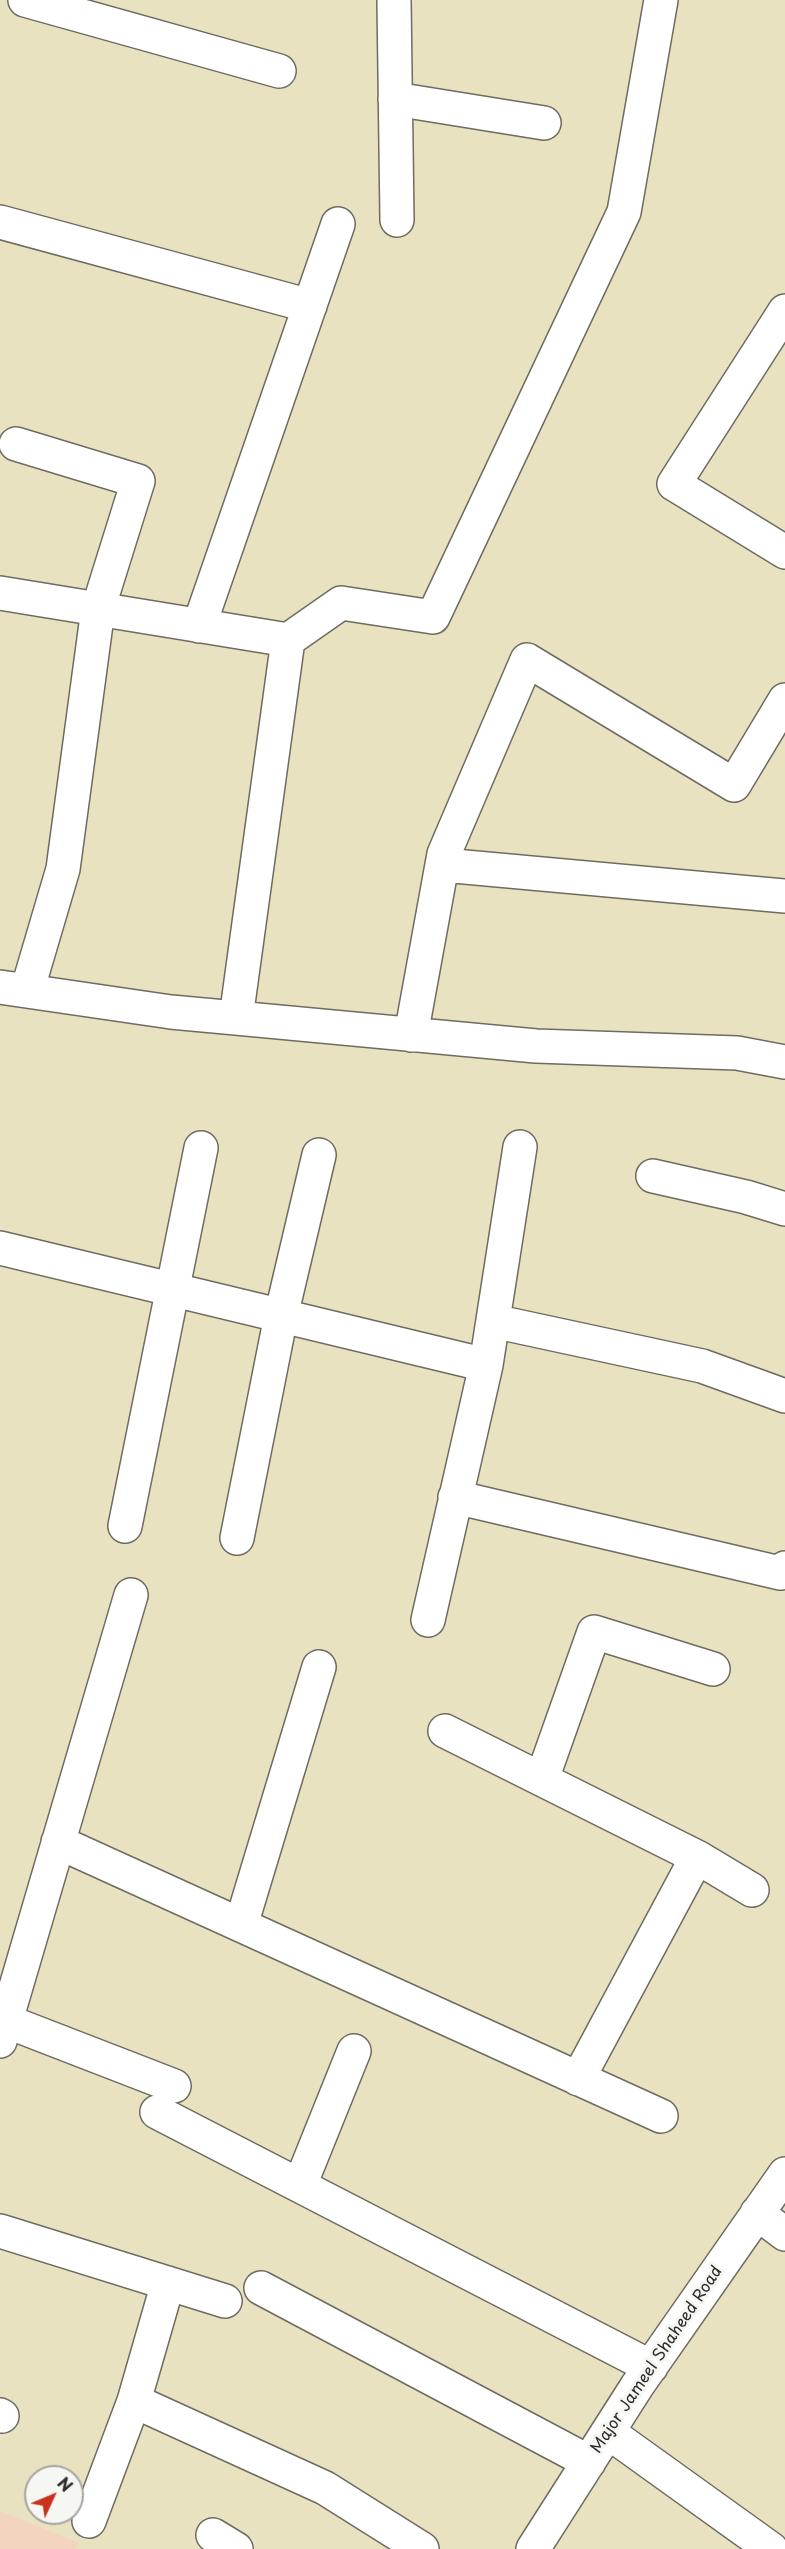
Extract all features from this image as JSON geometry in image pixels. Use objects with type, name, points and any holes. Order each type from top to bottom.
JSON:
[{"type":"street","points":[[25,0],[279,71]]},
{"type":"street","points":[[393,0],[397,220]]},
{"type":"street","points":[[0,593],[288,640],[341,603],[434,617],[624,212],[661,0]]},
{"type":"street","points":[[395,99],[544,123]]},
{"type":"street","points":[[0,222],[310,306]]},
{"type":"street","points":[[199,626],[338,224]]},
{"type":"street","points":[[785,311],[674,484],[785,552]]},
{"type":"street","points":[[16,444],[138,481],[98,609],[63,869],[13,989],[171,1012],[411,1035],[536,1046],[737,1053],[785,1062]]},
{"type":"street","points":[[236,1018],[288,640]]},
{"type":"street","points":[[411,1035],[444,854],[527,660],[734,785],[785,700]]},
{"type":"street","points":[[443,865],[785,896]]},
{"type":"street","points":[[428,1620],[486,1365],[520,1147]]},
{"type":"street","points":[[125,1526],[201,1148]]},
{"type":"street","points":[[237,1538],[281,1316],[319,1155]]},
{"type":"street","points":[[653,1176],[746,1197],[785,1209]]},
{"type":"street","points":[[0,1248],[486,1365]]},
{"type":"street","points":[[493,1321],[702,1366],[785,1396]]},
{"type":"street","points":[[455,1497],[780,1573],[785,1568]]},
{"type":"street","points":[[131,1595],[3,2031],[166,2099],[300,2185],[651,2367]]},
{"type":"street","points":[[542,1779],[594,1632],[713,1669]]},
{"type":"street","points":[[242,1925],[319,1667]]},
{"type":"street","points":[[445,1731],[697,1857],[752,1890]]},
{"type":"street","points":[[58,1842],[661,2116]]},
{"type":"street","points":[[578,2079],[697,1857]]},
{"type":"street","points":[[300,2185],[354,2051]]},
{"type":"street","name":"Major Jameel Shaheed Road","points":[[533,2549],[651,2367],[785,2174]]},
{"type":"street","points":[[758,2213],[785,2234]]},
{"type":"street","points":[[0,2231],[225,2301]]},
{"type":"street","points":[[89,2521],[134,2401],[168,2283]]},
{"type":"street","points":[[261,2288],[589,2462]]},
{"type":"street","points":[[134,2401],[325,2488],[422,2549]]},
{"type":"street","points":[[608,2432],[771,2549]]},
{"type":"shaded area","points":[[0,2511],[24,2521],[24,2525],[35,2525],[79,2543],[75,2549],[0,2549]]}]
